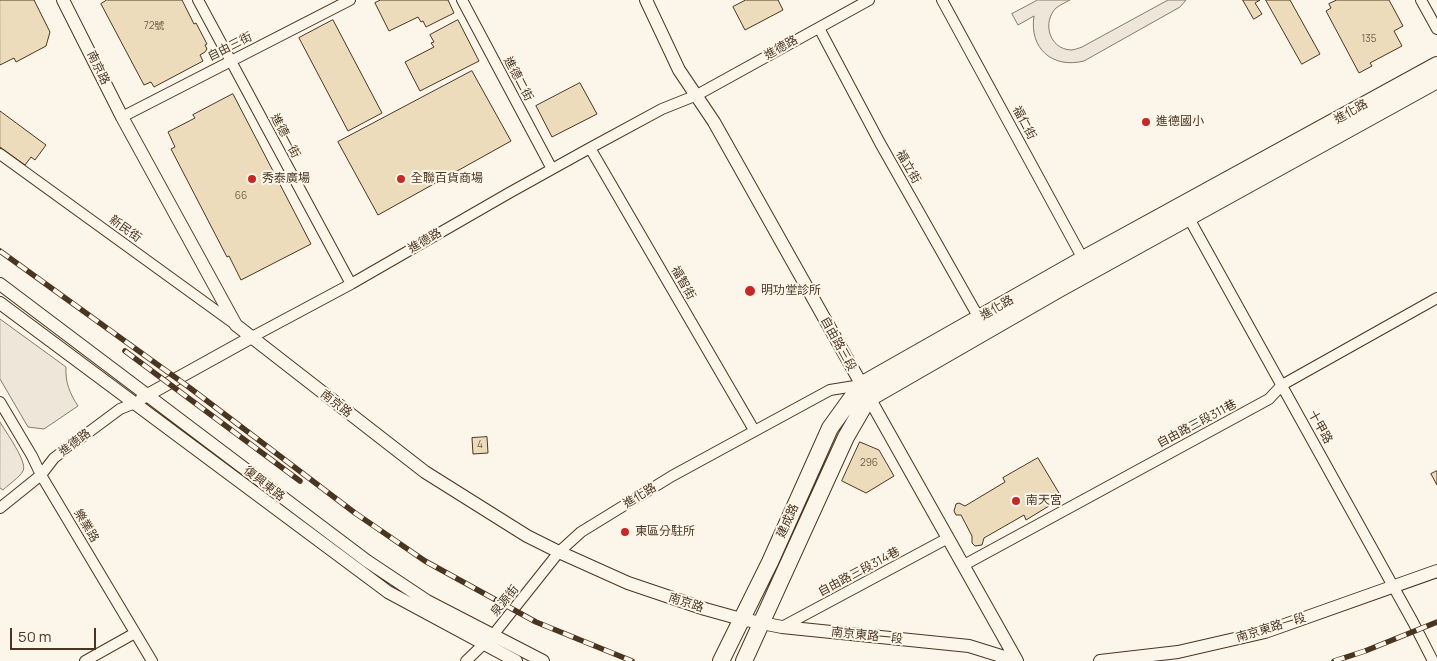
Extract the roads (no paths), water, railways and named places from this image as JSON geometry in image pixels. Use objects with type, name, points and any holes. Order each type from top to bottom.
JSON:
[{"type":"main road","name":"進化路","points":[[865,392],[994,325],[1437,65]]},
{"type":"main road","name":"進化路","points":[[865,392],[979,318],[1082,259],[1185,212],[1437,80]]},
{"type":"main road","name":"建成路","points":[[722,661],[770,562],[830,428],[865,392]]},
{"type":"main road","name":"建成路","points":[[744,661],[773,625],[846,436],[865,392]]},
{"type":"street","name":"南京路","points":[[63,0],[122,117],[236,325],[425,472],[520,531],[560,552],[634,586],[705,609],[773,625]]},
{"type":"street","name":"進德一街","points":[[198,0],[350,284]]},
{"type":"street","name":"自由三街","points":[[122,117],[350,0]]},
{"type":"street","name":"進德二街","points":[[462,0],[552,169]]},
{"type":"street","name":"自由路三段","points":[[646,0],[679,70],[714,122],[1017,661]]},
{"type":"street","name":"進德路","points":[[0,508],[41,475],[54,458],[120,409],[135,403],[350,284],[590,148],[662,109],[697,95],[869,0]]},
{"type":"street","name":"福仁街","points":[[942,0],[1082,259]]},
{"type":"street","points":[[1421,0],[1437,29]]},
{"type":"street","name":"福立街","points":[[819,28],[880,143],[979,318]]},
{"type":"street","name":"福智街","points":[[590,148],[754,430]]},
{"type":"street","name":"新民街","points":[[0,154],[236,325]]},
{"type":"street","name":"十甲路","points":[[1185,212],[1433,661]]},
{"type":"street","name":"復興東路","points":[[0,284],[367,562],[427,601],[543,661]]},
{"type":"street","name":"自由路三段311巷","points":[[964,565],[1269,399],[1282,385],[1437,298]]},
{"type":"street","name":"復興東路","points":[[0,303],[388,592],[516,661]]},
{"type":"street","name":"進化路","points":[[560,552],[592,524],[754,430],[830,390],[865,392]]},
{"type":"street","name":"樂業路","points":[[0,402],[41,475],[152,661]]},
{"type":"street","name":"自由路三段314巷","points":[[773,625],[948,538]]},
{"type":"street","name":"泉源街","points":[[466,661],[493,635],[560,552]]},
{"type":"street","name":"南京東路一段","points":[[1100,661],[1178,652],[1265,632],[1437,571]]},
{"type":"street","name":"南京東路一段","points":[[773,625],[970,646],[1017,661]]},
{"type":"street","points":[[86,661],[135,633]]},
{"type":"railway","points":[[0,251],[190,388],[355,513],[425,561],[536,622],[632,661]]},
{"type":"railway","points":[[125,351],[300,481]]},
{"type":"railway","points":[[1334,661],[1365,651],[1437,622]]},
{"type":"place","name":"進德國小","points":[[1146,122]]},
{"type":"place","name":"秀泰廣場","points":[[252,179]]},
{"type":"place","name":"全聯百貨商場","points":[[401,179]]},
{"type":"place","name":"明功堂診所","points":[[750,291]]},
{"type":"place","name":"南天宮","points":[[1016,501]]},
{"type":"place","name":"東區分駐所","points":[[625,532]]}]
